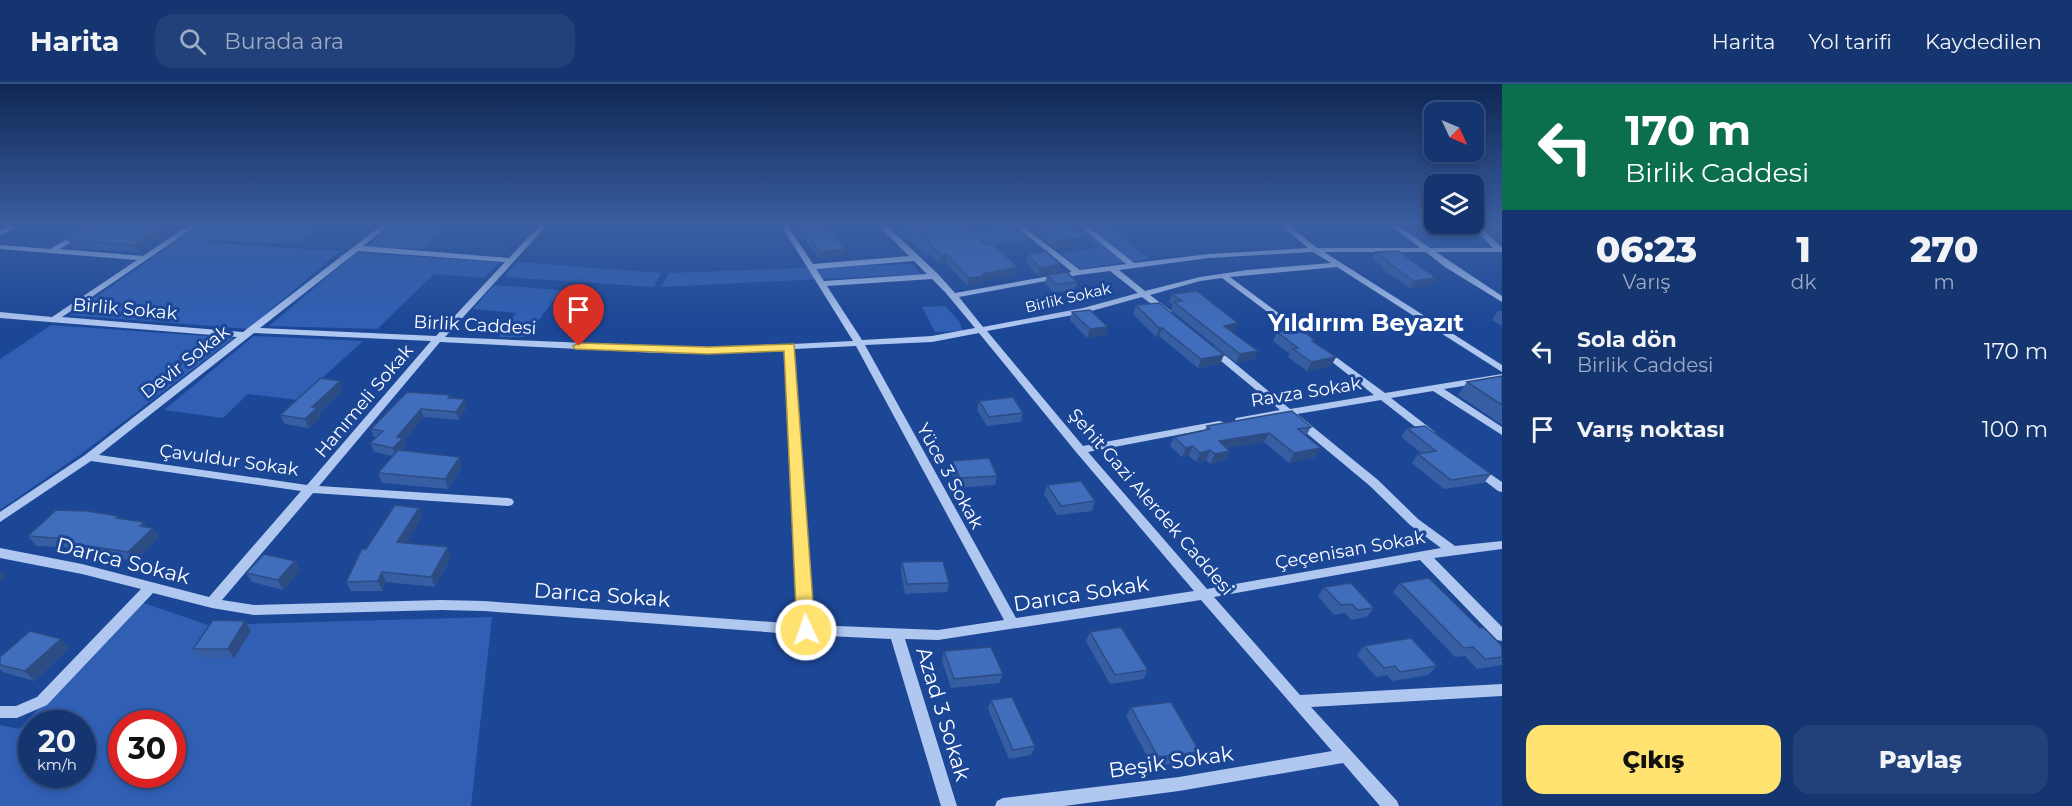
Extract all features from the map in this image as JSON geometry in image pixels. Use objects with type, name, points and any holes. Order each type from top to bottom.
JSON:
[{"type":"street","points":[[54,319],[145,259]]},
{"type":"street","name":"Devir Sokak","points":[[0,518],[89,457],[250,333],[342,259]]},
{"type":"street","points":[[493,259],[510,260]]},
{"type":"street","name":"Yüce 3 Sokak","points":[[805,259],[860,343],[1013,624]]},
{"type":"street","points":[[810,267],[908,259]]},
{"type":"street","name":"Şehit Gazi Alerdek Caddesi","points":[[917,259],[953,296],[1080,450],[1391,806]]},
{"type":"street","points":[[1060,259],[1078,273]]},
{"type":"street","points":[[1123,259],[1131,265]]},
{"type":"street","points":[[953,296],[1078,273],[1186,259]]},
{"type":"street","points":[[1329,259],[1502,369]]},
{"type":"street","points":[[1440,259],[1502,300]]},
{"type":"street","name":"Hanımeli Sokak","points":[[212,603],[437,340],[510,260]]},
{"type":"street","name":"Birlik Sokak","points":[[981,331],[1084,310],[1224,276],[1339,265]]},
{"type":"street","points":[[1111,268],[1179,322]]},
{"type":"street","points":[[822,284],[935,276]]},
{"type":"street","points":[[1224,276],[1438,439]]},
{"type":"street","name":"Birlik Sokak","points":[[0,315],[250,333]]},
{"type":"street","name":"Birlik Caddesi","points":[[250,333],[708,351],[932,339],[981,331]]},
{"type":"street","points":[[1204,343],[1374,483],[1428,533],[1453,551]]},
{"type":"street","points":[[789,347],[806,630]]},
{"type":"street","name":"Ravza Sokak","points":[[1080,450],[1286,411],[1502,377]]},
{"type":"street","points":[[1435,388],[1502,432]]},
{"type":"street","name":"Çavuldur Sokak","points":[[89,457],[311,489],[508,502]]},
{"type":"street","points":[[1466,460],[1502,488]]},
{"type":"street","name":"Çeçenisan Sokak","points":[[1205,594],[1423,555],[1502,544]]},
{"type":"street","name":"Darıca Sokak","points":[[0,553],[82,569],[212,603],[254,610],[484,606],[897,635],[938,635],[1205,594]]},
{"type":"street","points":[[1423,555],[1502,636]]},
{"type":"street","points":[[0,712],[17,712],[42,701],[150,588]]},
{"type":"street","name":"Azad 3 Sokak","points":[[897,635],[949,806]]},
{"type":"street","points":[[1298,702],[1502,690]]},
{"type":"street","name":"Beşik Sokak","points":[[1003,806],[1179,784],[1345,756]]},
{"type":"shaded area","points":[[151,259],[331,259],[248,329],[70,315]]},
{"type":"shaded area","points":[[349,259],[447,259],[500,262],[484,278],[434,274],[377,329],[269,326]]},
{"type":"shaded area","points":[[1067,259],[1149,259],[1081,269]]},
{"type":"shaded area","points":[[518,262],[661,273],[654,287],[504,277]]},
{"type":"shaded area","points":[[911,264],[921,274],[661,287],[669,273]]},
{"type":"shaded area","points":[[494,285],[561,290],[526,337],[498,337],[516,313],[473,309]]},
{"type":"shaded area","points":[[945,306],[959,321],[963,331],[935,332],[922,307]]},
{"type":"shaded area","points":[[51,325],[234,338],[81,454],[0,510],[0,359]]},
{"type":"shaded area","points":[[254,336],[363,341],[298,400],[248,394],[223,418],[164,410]]},
{"type":"shaded area","points":[[141,602],[208,625],[492,617],[471,806],[0,806],[0,725],[18,729],[18,788],[96,788],[96,710],[37,710]]},
{"type":"building","points":[[951,259],[1009,259],[1018,267],[982,274],[984,276],[969,278]]},
{"type":"building","points":[[1032,259],[1054,259],[1060,264],[1040,268]]},
{"type":"building","points":[[1385,259],[1409,259],[1436,278],[1414,281],[1386,261],[1388,261]]},
{"type":"building","points":[[1067,272],[1077,282],[1055,284],[1047,275]]},
{"type":"building","points":[[1197,291],[1238,323],[1224,326],[1258,351],[1240,354],[1174,302],[1182,301],[1172,294]]},
{"type":"building","points":[[1159,303],[1224,355],[1201,359],[1159,328],[1136,305]]},
{"type":"building","points":[[1090,310],[1108,327],[1090,329],[1072,312]]},
{"type":"building","points":[[1300,329],[1315,340],[1312,341],[1336,357],[1311,362],[1293,349],[1298,348],[1277,332]]},
{"type":"building","points":[[1502,376],[1502,405],[1467,382]]},
{"type":"building","points":[[321,378],[340,381],[312,407],[317,408],[305,419],[280,415]]},
{"type":"building","points":[[407,392],[450,395],[448,398],[465,399],[456,412],[421,409],[397,437],[403,438],[393,448],[370,443],[383,431],[371,429]]},
{"type":"building","points":[[1013,397],[1023,413],[989,417],[979,401]]},
{"type":"building","points":[[1292,411],[1311,427],[1298,429],[1321,448],[1294,453],[1269,433],[1219,441],[1230,451],[1215,454],[1210,450],[1200,453],[1193,446],[1186,448],[1174,437],[1210,429],[1207,426]]},
{"type":"building","points":[[1425,426],[1491,474],[1451,480],[1418,454],[1436,451],[1407,428]]},
{"type":"building","points":[[398,450],[460,457],[445,479],[378,473]]},
{"type":"building","points":[[989,458],[997,476],[960,478],[952,461]]},
{"type":"building","points":[[1081,481],[1095,501],[1061,506],[1047,485]]},
{"type":"building","points":[[395,505],[419,508],[397,542],[448,547],[431,577],[382,572],[378,581],[346,582],[362,549],[366,549]]},
{"type":"building","points":[[56,510],[87,511],[118,516],[116,518],[144,522],[140,526],[153,528],[128,552],[62,542],[67,539],[28,536]]},
{"type":"building","points":[[264,554],[295,561],[278,580],[246,573]]},
{"type":"building","points":[[943,561],[949,583],[907,584],[902,562]]},
{"type":"building","points":[[1429,578],[1480,628],[1483,627],[1502,646],[1502,657],[1485,659],[1473,647],[1464,648],[1400,583]]},
{"type":"building","points":[[1351,583],[1374,608],[1358,610],[1352,604],[1341,605],[1324,587]]},
{"type":"building","points":[[213,620],[245,621],[228,649],[193,649]]},
{"type":"building","points":[[1121,627],[1148,670],[1115,675],[1090,632]]},
{"type":"building","points":[[30,631],[61,639],[25,671],[0,665],[0,657]]},
{"type":"building","points":[[1411,638],[1437,666],[1400,672],[1395,666],[1384,668],[1364,646]]},
{"type":"building","points":[[991,647],[1003,674],[954,679],[944,651]]},
{"type":"building","points":[[1012,697],[1035,746],[1013,750],[991,700]]},
{"type":"building","points":[[1171,702],[1200,752],[1158,757],[1131,707]]},
{"type":"district","name":"Yıldırım Beyazıt","points":[[1366,323]]},
{"type":"route","points":[[579,346],[708,351],[789,347],[806,630]]}]
